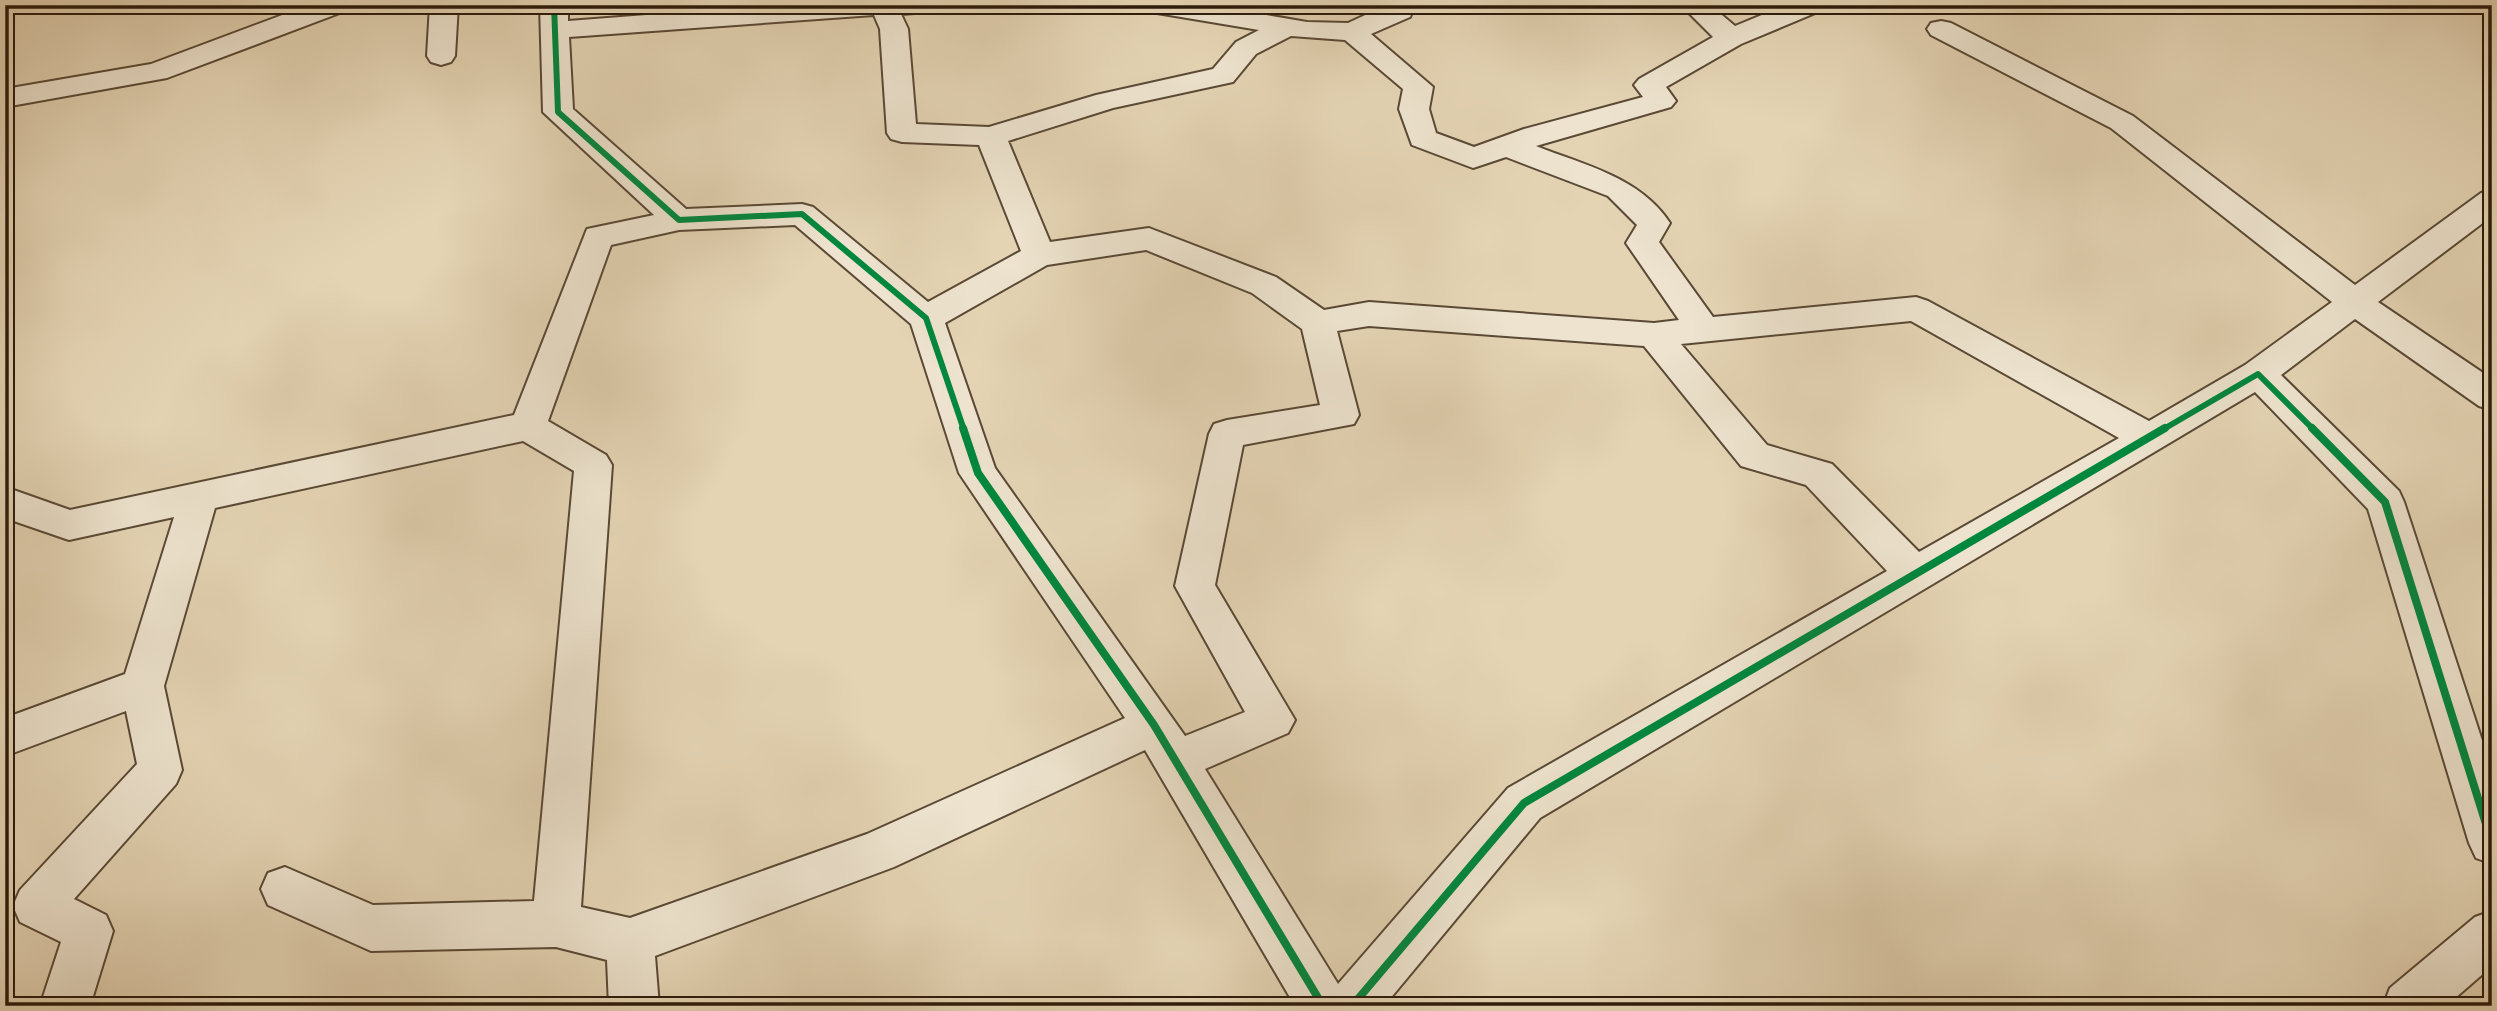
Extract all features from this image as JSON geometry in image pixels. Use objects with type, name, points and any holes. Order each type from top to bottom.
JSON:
[{"type":"street","points":[[5,98],[156,72],[335,5]]},
{"type":"street","points":[[441,56],[444,5]]},
{"type":"street","points":[[679,220],[558,112],[554,18],[933,5]]},
{"type":"street","points":[[1157,5],[1287,27],[1352,32],[1401,11],[1401,5]]},
{"type":"street","points":[[1695,5],[1731,38]]},
{"type":"street","points":[[1352,32],[1418,87],[1415,108],[1423,138],[1473,158],[1661,101],[1649,85],[1731,38],[1810,5]]},
{"type":"street","points":[[884,6],[894,29],[902,133],[991,136],[1106,101],[1223,76],[1246,48],[1287,27]]},
{"type":"street","points":[[1941,29],[2122,122],[2355,302],[2492,397]]},
{"type":"street","points":[[991,136],[1039,255]]},
{"type":"street","points":[[1507,146],[1619,189],[1654,223],[1642,243],[1704,330]]},
{"type":"street","points":[[1352,1006],[1524,803],[2258,374],[2492,200]]},
{"type":"street","points":[[528,426],[598,237],[679,220],[803,214],[926,318],[978,473],[1165,742],[1323,1006]]},
{"type":"street","points":[[285,889],[371,928],[556,924],[630,942],[878,852],[1165,742],[1273,720],[1195,586],[1227,434],[1341,415],[1318,323],[1264,285],[1149,239],[1039,255],[926,318]]},
{"type":"street","points":[[1318,323],[1369,314],[1654,335],[1916,309],[2148,438]]},
{"type":"street","points":[[1654,335],[1754,456],[1819,474],[1915,574]]},
{"type":"street","points":[[2258,374],[2385,502],[2492,843]]},
{"type":"street","points":[[5,502],[69,525],[528,426],[593,465],[556,924]]},
{"type":"street","points":[[65,1006],[89,931],[37,906],[160,770],[143,686],[199,497]]},
{"type":"street","points":[[5,737],[143,686]]},
{"type":"street","points":[[630,942],[634,1006]]},
{"type":"street","points":[[2408,1006],[2487,950]]},
{"type":"cycle path","points":[[554,5],[558,112],[679,220],[802,214],[926,318],[978,473],[1154,725],[1323,1006]]},
{"type":"cycle path","points":[[1352,1006],[1524,803],[2258,374],[2385,502],[2492,843]]}]
